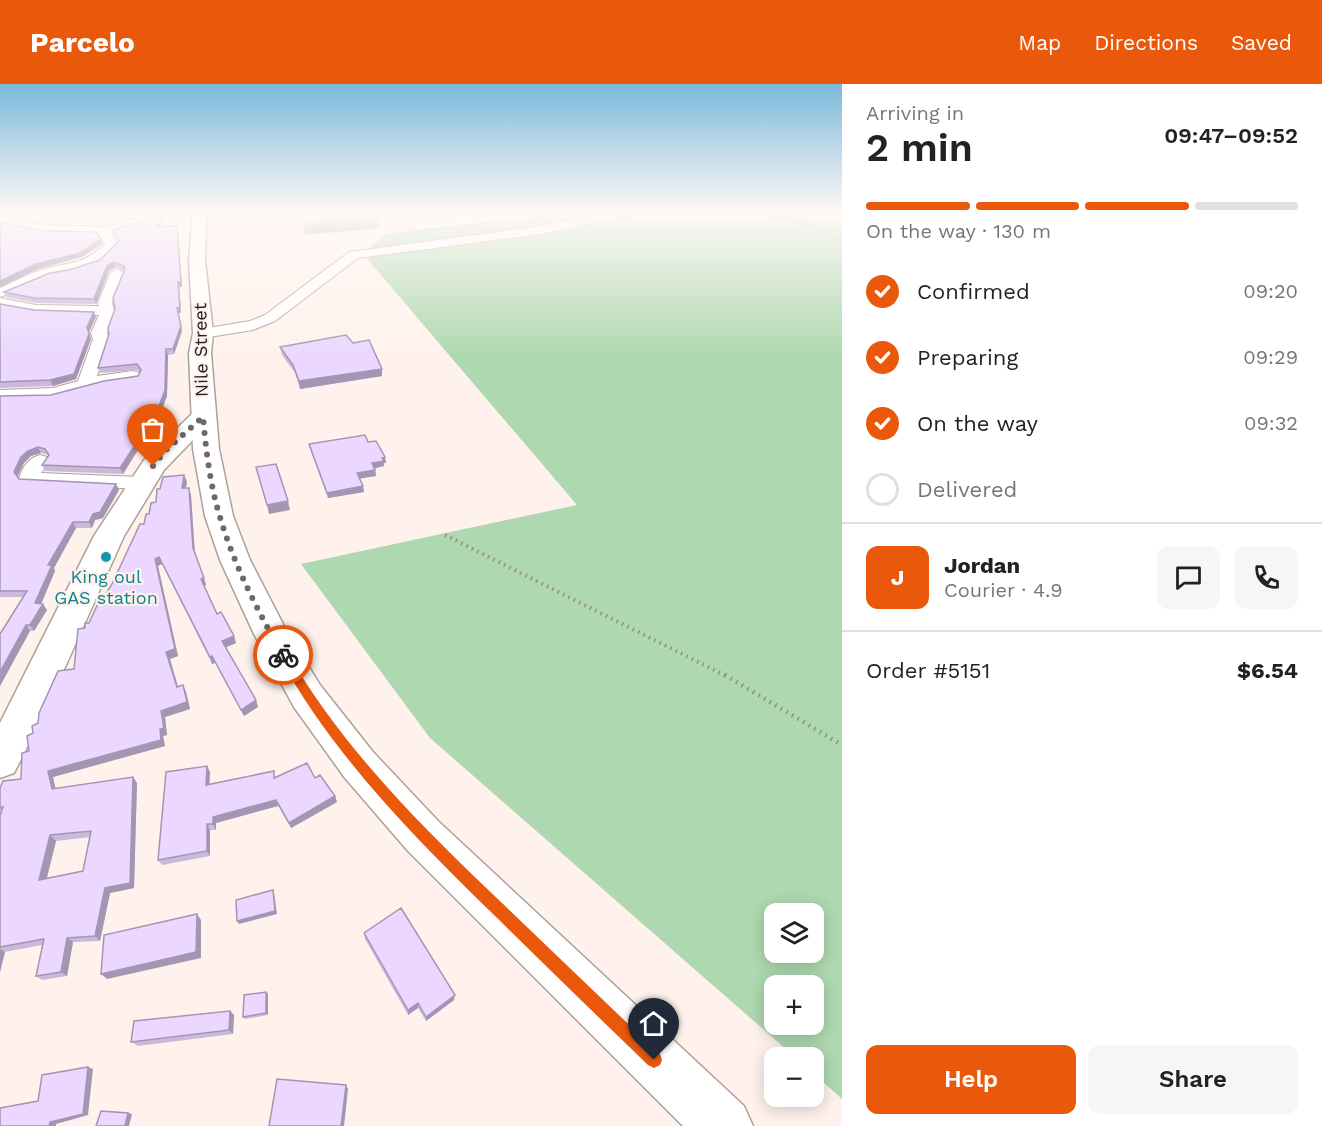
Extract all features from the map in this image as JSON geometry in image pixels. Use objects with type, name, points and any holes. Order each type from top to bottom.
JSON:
[{"type":"main road","name":"Nile Street","points":[[197,260],[203,333],[200,353],[203,417],[219,516],[235,560],[271,634],[307,696],[359,765],[423,836],[724,1126]]},
{"type":"main road","points":[[0,760],[25,714],[109,536],[141,483],[166,450],[203,417]]},
{"type":"street","points":[[0,293],[48,272],[65,270],[96,260]]},
{"type":"street","points":[[203,333],[253,325],[270,318],[348,260]]},
{"type":"street","points":[[86,383],[101,339],[99,333],[108,312],[105,303],[117,273]]},
{"type":"street","points":[[0,302],[36,309],[108,312]]},
{"type":"street","points":[[0,395],[53,393],[86,383],[132,376]]},
{"type":"street","points":[[40,461],[31,471],[29,479],[141,483]]},
{"type":"path","points":[[445,535],[708,665],[842,745]]},
{"type":"green space","points":[[368,260],[842,260],[842,1099],[824,1083],[824,1047],[784,1047],[770,1035],[824,1035],[824,975],[764,975],[764,1030],[430,738],[301,564],[577,505]]},
{"type":"building","points":[[0,260],[53,260],[36,264],[0,281]]},
{"type":"building","points":[[100,260],[179,260],[180,307],[177,308],[181,326],[173,349],[166,349],[165,390],[156,414],[161,414],[152,435],[139,439],[120,468],[42,465],[49,455],[45,449],[38,447],[21,457],[14,472],[19,479],[116,484],[100,512],[93,514],[89,522],[73,522],[48,565],[52,565],[35,603],[43,604],[30,625],[26,625],[0,672],[0,634],[27,591],[0,591],[0,396],[51,395],[104,381],[138,376],[141,370],[137,364],[98,368],[115,309],[113,298],[125,269],[124,266],[114,262],[107,266],[94,299],[34,298],[4,292],[50,273],[69,270]]},
{"type":"building","points":[[0,304],[34,310],[94,312],[87,327],[89,334],[74,374],[50,380],[0,382]]},
{"type":"building","points":[[346,335],[353,343],[369,340],[382,369],[299,381],[293,365],[280,347]]},
{"type":"building","points":[[365,435],[368,442],[376,441],[385,457],[382,458],[384,461],[372,463],[375,470],[357,473],[363,486],[327,493],[309,444]]},
{"type":"building","points":[[276,464],[288,501],[267,505],[256,467]]},
{"type":"building","points":[[184,475],[182,488],[189,488],[193,548],[204,578],[201,579],[217,614],[221,612],[234,636],[222,641],[256,700],[241,710],[212,656],[210,657],[159,557],[155,559],[175,649],[166,652],[177,687],[183,685],[187,702],[161,711],[164,728],[160,729],[161,740],[48,771],[52,789],[133,777],[130,883],[105,888],[95,936],[67,938],[61,972],[36,976],[44,939],[0,947],[0,816],[3,807],[0,808],[0,788],[3,781],[21,779],[22,753],[29,751],[27,736],[33,733],[32,726],[38,723],[39,713],[58,671],[74,669],[78,629],[85,628],[85,623],[89,623],[101,597],[104,597],[112,584],[140,524],[144,524],[146,514],[149,514],[151,503],[156,502],[157,489],[160,489],[163,477]],"holes":[[[91,831],[83,871],[39,880],[50,835]]]},
{"type":"building","points":[[307,763],[315,778],[320,775],[335,796],[289,823],[276,800],[213,817],[213,824],[207,824],[207,851],[158,860],[166,772],[207,766],[206,785],[274,771],[274,778]]},
{"type":"building","points":[[273,890],[275,911],[237,921],[236,900]]},
{"type":"building","points":[[401,908],[455,995],[426,1017],[418,1003],[408,1010],[364,933]]},
{"type":"building","points":[[197,914],[196,952],[101,974],[104,935]]},
{"type":"building","points":[[266,992],[266,1013],[243,1017],[244,995]]},
{"type":"building","points":[[230,1011],[229,1030],[131,1042],[134,1021]]},
{"type":"building","points":[[88,1067],[83,1114],[50,1122],[49,1126],[0,1126],[0,1108],[38,1101],[42,1075]]},
{"type":"building","points":[[277,1079],[346,1085],[341,1126],[269,1126]]},
{"type":"building","points":[[101,1111],[128,1113],[125,1126],[96,1126]]},
{"type":"way so far","points":[[153,466],[166,450],[203,417],[206,449],[219,516],[235,560],[283,655]]},
{"type":"place","name":"King oul GAS station","points":[[106,557]]},
{"type":"route","points":[[283,655],[307,696],[359,765],[423,836],[654,1060]]}]
